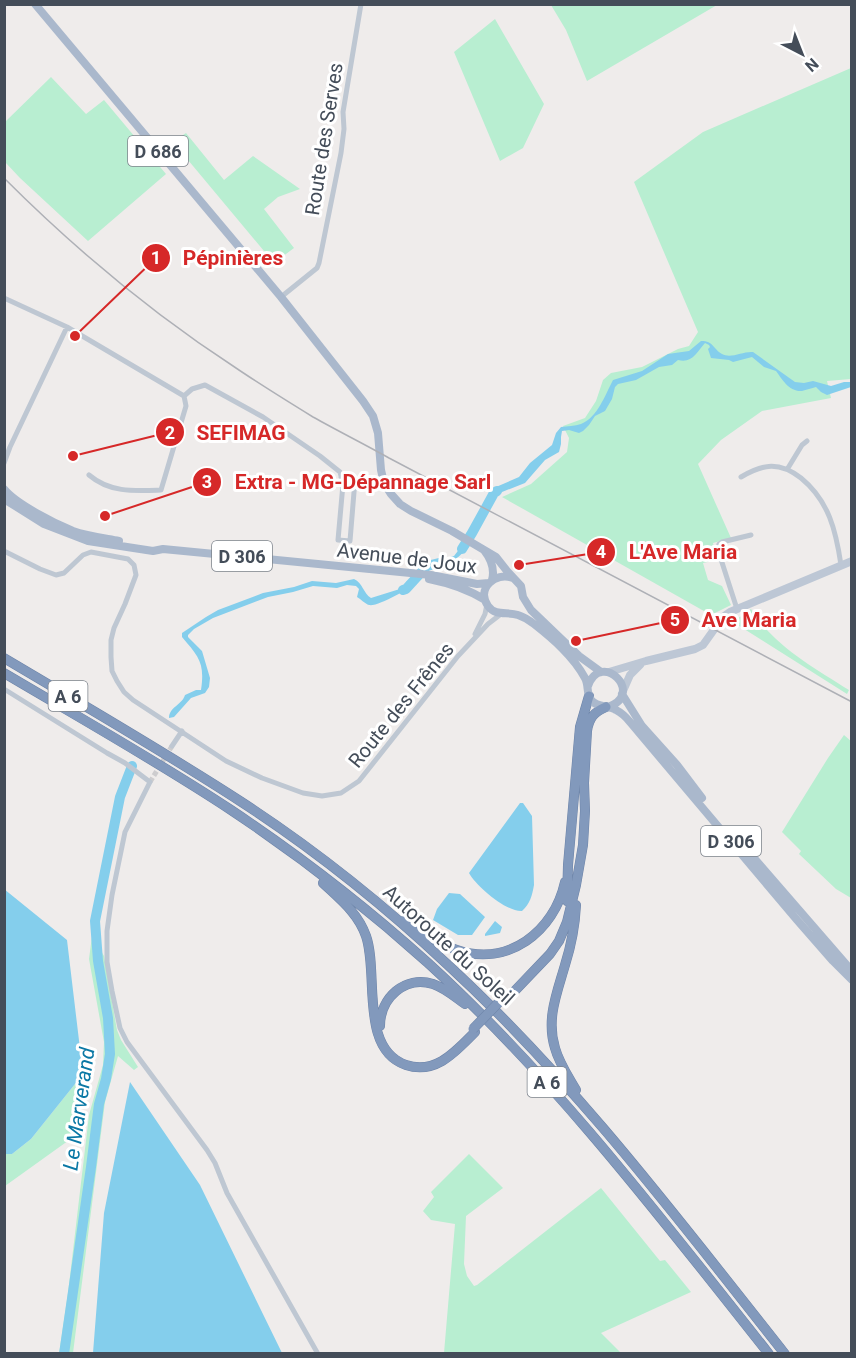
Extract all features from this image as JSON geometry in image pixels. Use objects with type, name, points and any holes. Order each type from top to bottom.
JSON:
[{"type":"highway","name":"Autoroute du Soleil","points":[[4,658],[242,802],[321,859],[408,929],[481,996],[585,1106],[784,1353]]},
{"type":"highway","name":"Autoroute du Soleil","points":[[4,672],[231,810],[373,915],[426,962],[534,1068],[585,1126],[664,1221],[768,1353]]},
{"type":"highway","points":[[286,849],[343,901],[362,926],[368,943],[371,964],[375,1024],[380,1041],[389,1054],[397,1061],[418,1068],[446,1060],[546,953],[559,934],[566,913],[580,727],[589,691]]},
{"type":"highway","points":[[504,999],[544,961],[559,941],[567,922],[583,845],[586,731],[592,716],[607,707]]},
{"type":"highway","points":[[364,893],[443,944],[464,952],[487,954],[502,952],[517,946],[545,926],[561,898],[568,865]]},
{"type":"highway","points":[[576,885],[576,912],[571,944],[554,1004],[551,1025],[557,1055],[585,1106]]},
{"type":"highway","points":[[474,1030],[442,1058],[429,1063],[414,1063],[404,1061],[389,1049],[382,1035],[380,1019],[385,1003],[393,993],[404,985],[420,982],[441,988],[488,1021]]},
{"type":"main road","name":"D 686","points":[[35,4],[281,297],[349,382],[373,416],[378,433],[384,483],[400,504],[496,556],[513,578]]},
{"type":"main road","name":"Avenue de Joux","points":[[4,489],[33,510],[72,531],[155,545],[163,549]]},
{"type":"main road","name":"Avenue de Joux","points":[[4,499],[44,524],[88,541],[153,551],[163,549],[321,564],[356,571],[427,576],[477,584],[490,581]]},
{"type":"main road","points":[[478,545],[486,552],[493,570],[485,594],[486,602],[492,611],[525,618],[559,646],[586,679],[594,703],[607,707],[615,704],[630,675],[646,661]]},
{"type":"main road","points":[[589,691],[592,677],[695,649],[703,645],[723,617],[737,609],[852,561]]},
{"type":"main road","name":"Avenue de Joux","points":[[427,576],[474,593],[486,602]]},
{"type":"main road","points":[[490,581],[500,576],[513,578],[521,586],[523,597],[530,609],[579,656],[620,679],[622,693]]},
{"type":"main road","points":[[505,614],[519,607],[523,597]]},
{"type":"main road","name":"D 306","points":[[622,693],[642,726],[677,765],[698,794],[852,980]]},
{"type":"main road","name":"D 306","points":[[607,707],[622,714],[630,722],[833,957],[852,971]]},
{"type":"street","name":"Route des Serves","points":[[281,297],[317,268],[319,263],[341,153],[344,129],[343,112],[361,4]]},
{"type":"street","points":[[4,298],[68,327],[184,396],[186,406],[161,490],[130,492],[99,483],[89,475]]},
{"type":"street","points":[[4,463],[68,327]]},
{"type":"street","points":[[184,396],[192,389],[205,385],[263,417],[340,472],[341,477],[343,484],[338,540],[350,541],[355,480],[341,477]]},
{"type":"street","points":[[788,468],[807,441]]},
{"type":"street","points":[[4,454],[10,447]]},
{"type":"street","points":[[741,477],[754,469],[777,466],[788,468],[810,486],[821,499],[830,518],[837,539],[841,565]]},
{"type":"street","points":[[737,609],[718,550],[719,544],[751,535]]},
{"type":"street","name":"Route des Frênes","points":[[4,551],[56,575],[64,573],[83,555],[91,552],[128,559],[135,568],[136,575],[112,634],[111,664],[124,692],[226,760],[262,778],[303,793],[322,796],[341,793],[359,781],[471,640],[488,624],[505,614]]},
{"type":"street","name":"Route des Frênes","points":[[471,640],[485,614],[486,602]]},
{"type":"street","points":[[4,689],[125,763],[150,782],[125,832],[107,931],[107,962],[120,1028],[127,1042],[215,1163],[226,1193],[318,1353]]},
{"type":"street","points":[[172,746],[182,731]]},
{"type":"green space","points":[[551,5],[717,5],[587,81],[566,30]]},
{"type":"green space","points":[[495,19],[544,104],[523,148],[500,161],[454,52]]},
{"type":"green space","points":[[851,68],[851,379],[827,381],[831,398],[762,411],[721,440],[698,464],[731,538],[713,543],[717,560],[703,563],[708,580],[722,586],[731,605],[711,615],[502,497],[531,484],[567,452],[569,438],[563,426],[585,418],[596,401],[603,380],[611,373],[642,367],[689,346],[698,332],[634,182],[703,132]]},
{"type":"green space","points":[[51,77],[86,114],[104,100],[166,174],[88,241],[5,162],[5,122]]},
{"type":"green space","points":[[186,133],[224,180],[253,156],[300,189],[278,197],[264,209],[294,248],[274,263],[173,142]]},
{"type":"green space","points":[[751,609],[760,622],[783,645],[849,690],[847,694],[733,622]]},
{"type":"green space","points":[[844,735],[852,742],[851,898],[836,889],[799,854],[801,851],[782,832]]},
{"type":"green space","points":[[92,936],[104,956],[117,1030],[138,1067],[134,1070],[118,1056],[105,1102],[73,1353],[59,1354],[89,1115],[103,1065],[104,1042],[89,959]]},
{"type":"green space","points":[[83,1074],[72,1138],[5,1186],[5,1154],[12,1154],[31,1139]]},
{"type":"green space","points":[[469,1154],[503,1188],[466,1216],[464,1264],[467,1276],[474,1286],[601,1188],[660,1261],[665,1260],[691,1292],[601,1333],[621,1353],[444,1353],[455,1224],[431,1220],[423,1211],[434,1197],[431,1192]]},
{"type":"water","points":[[701,341],[708,342],[726,355],[753,352],[795,382],[813,381],[831,386],[851,382],[851,387],[827,395],[816,387],[797,391],[786,384],[776,371],[764,367],[752,357],[733,362],[711,358],[708,349],[710,347],[705,343],[691,359],[678,360],[672,365],[659,367],[636,380],[618,384],[605,411],[595,416],[579,433],[569,430],[562,431],[559,452],[545,460],[525,483],[502,492],[495,497],[492,503],[486,500],[496,487],[519,477],[530,463],[552,445],[561,427],[574,426],[587,421],[600,405],[613,380],[642,371],[668,354],[689,351]]},
{"type":"water","points":[[464,543],[469,546],[456,559],[443,565],[430,567],[429,565],[434,561],[454,556]]},
{"type":"water","points":[[354,579],[371,598],[403,588],[407,581],[417,582],[417,584],[374,605],[366,604],[357,597],[359,589],[356,586],[347,585],[337,588],[313,586],[268,597],[213,618],[188,635],[202,651],[210,678],[209,687],[205,693],[191,698],[174,717],[169,718],[171,711],[185,695],[201,690],[202,673],[199,661],[182,637],[182,633],[218,610],[263,593],[312,581],[336,583]]},
{"type":"water","points":[[520,803],[523,803],[532,816],[534,885],[530,900],[522,911],[500,903],[478,885],[469,873]]},
{"type":"water","points":[[4,889],[67,940],[83,1074],[31,1139],[12,1154],[5,1154]]},
{"type":"water","points":[[449,893],[460,894],[485,917],[472,935],[458,935],[433,920],[437,909]]},
{"type":"water","points":[[495,921],[502,927],[500,933],[485,936],[485,934]]},
{"type":"water","points":[[130,1082],[200,1185],[282,1353],[93,1353],[104,1213]]},
{"type":"waterway","name":"Le Marverand","points":[[462,549],[497,491]]},
{"type":"waterway","name":"Le Marverand","points":[[403,590],[427,566],[443,562]]},
{"type":"waterway","name":"Le Marverand","points":[[64,1354],[99,1104],[110,1054],[108,1018],[98,961],[95,921],[120,797],[132,766]]},
{"type":"tunnel","points":[[150,782],[172,746]]},
{"type":"railway","points":[[4,178],[86,255],[145,303],[255,381],[313,417],[852,702]]},
{"type":"place","name":"Pépinières","points":[[75,336]]},
{"type":"place","name":"SEFIMAG","points":[[73,456]]},
{"type":"place","name":"Extra - MG-Dépannage Sarl","points":[[105,516]]},
{"type":"place","name":"L'Ave Maria","points":[[519,565]]},
{"type":"place","name":"Ave Maria","points":[[576,641]]}]
